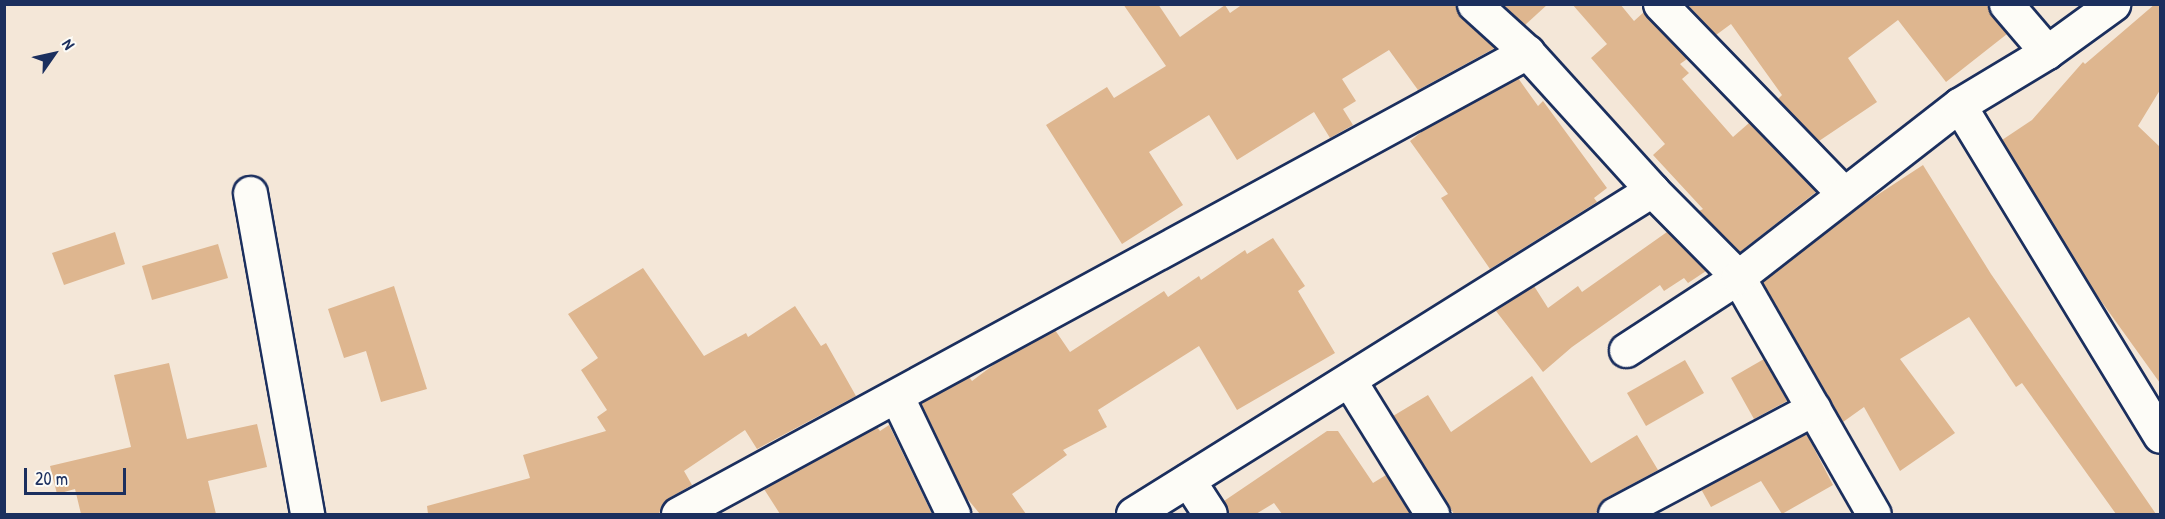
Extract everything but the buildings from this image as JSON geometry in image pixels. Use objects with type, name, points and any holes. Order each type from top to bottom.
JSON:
[{"type":"street","points":[[1474,4],[1527,52],[1652,189],[1738,277],[1874,514]]},
{"type":"street","points":[[1660,4],[1843,193]]},
{"type":"street","points":[[2006,4],[2047,52]]},
{"type":"street","points":[[1626,350],[1738,277],[1959,105],[2047,52],[2113,4]]},
{"type":"street","points":[[678,514],[897,397],[1527,52]]},
{"type":"street","points":[[1959,105],[2160,436]]},
{"type":"street","points":[[1133,514],[1652,189]]},
{"type":"street","points":[[250,193],[307,514]]},
{"type":"street","points":[[1349,380],[1432,514]]},
{"type":"street","points":[[897,397],[953,514]]},
{"type":"street","points":[[1615,514],[1814,408]]},
{"type":"street","points":[[1188,480],[1210,514]]}]
